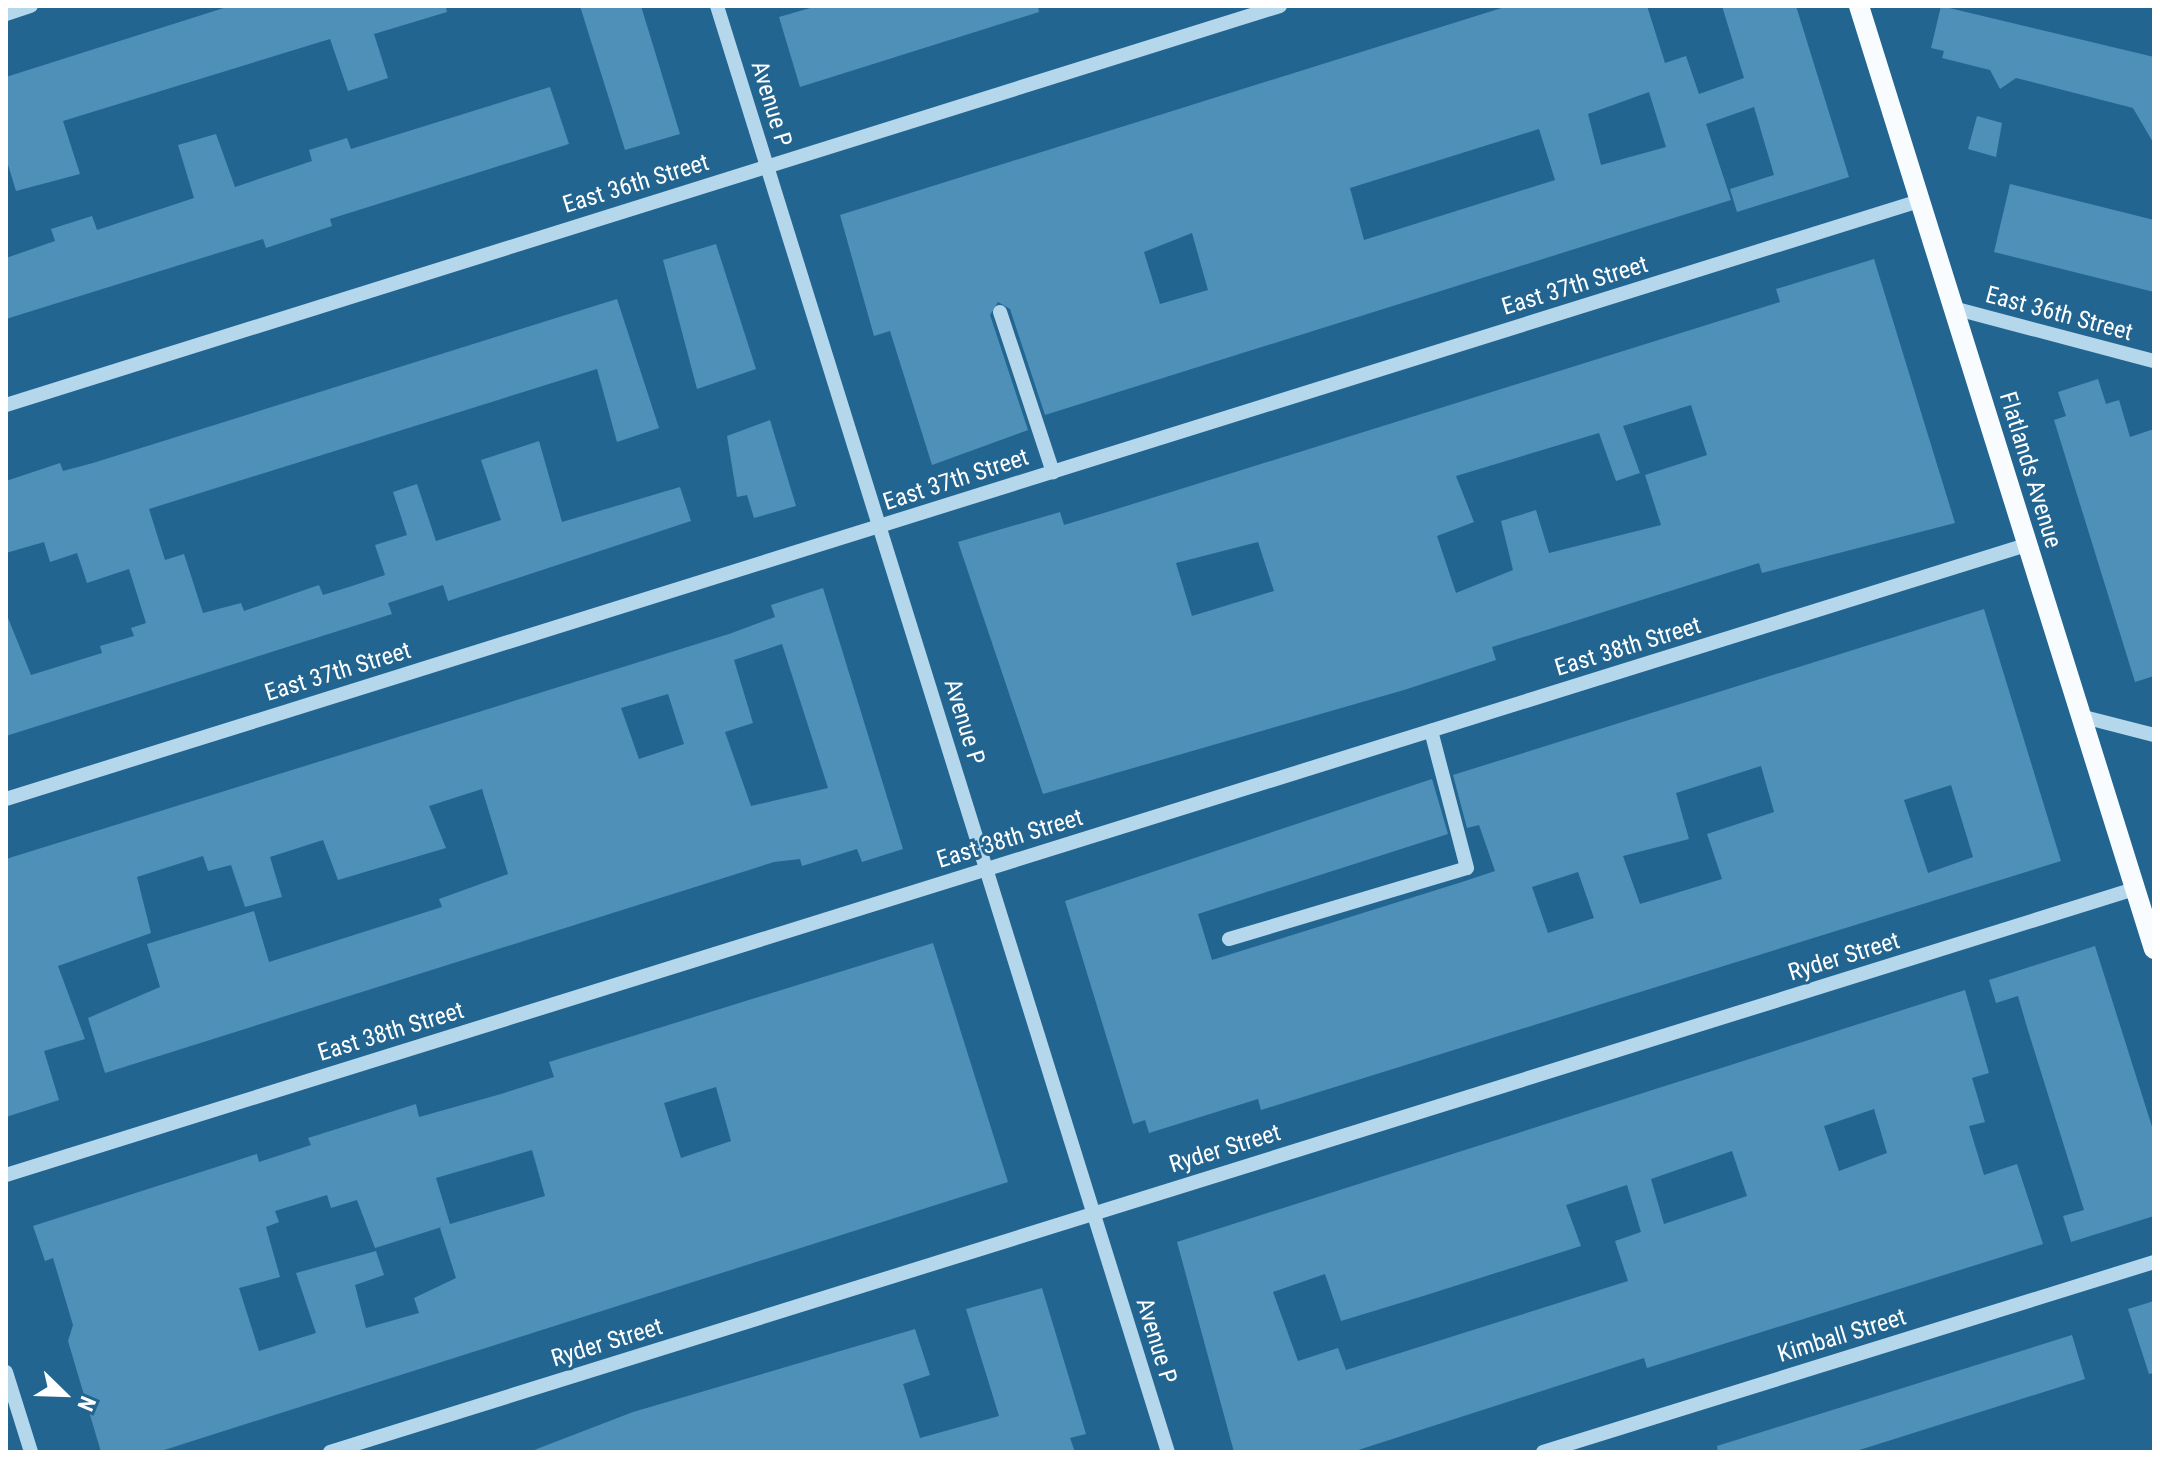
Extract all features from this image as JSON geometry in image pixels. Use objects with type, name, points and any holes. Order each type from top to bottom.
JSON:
[{"type":"main road","name":"Flatlands Avenue","points":[[1859,6],[2154,949]]},
{"type":"street","points":[[6,14],[31,6]]},
{"type":"street","name":"Avenue P","points":[[717,6],[1168,1452]]},
{"type":"street","name":"East 36th Street","points":[[6,405],[1280,6]]},
{"type":"street","name":"East 37th Street","points":[[6,799],[1919,201]]},
{"type":"street","name":"East 36th Street","points":[[1953,308],[2154,361]]},
{"type":"street","points":[[1000,312],[1053,472]]},
{"type":"street","name":"East 38th Street","points":[[6,1175],[2026,545]]},
{"type":"street","points":[[2080,716],[2154,735]]},
{"type":"street","points":[[1229,939],[1467,868],[1431,731]]},
{"type":"street","name":"Ryder Street","points":[[330,1452],[2134,889]]},
{"type":"street","name":"Kimball Street","points":[[1543,1452],[2154,1262]]},
{"type":"street","points":[[6,1372],[31,1452]]},
{"type":"building","points":[[230,6],[446,6],[447,12],[374,34],[388,78],[348,91],[330,39],[63,121],[80,174],[16,191],[6,158],[6,77]]},
{"type":"building","points":[[580,6],[641,6],[680,134],[625,150]]},
{"type":"building","points":[[817,6],[1038,6],[1039,12],[800,87],[779,17]]},
{"type":"building","points":[[1508,6],[1647,6],[1665,63],[1686,56],[1699,94],[1744,78],[1722,6],[1796,6],[1849,177],[1737,212],[1730,189],[1774,175],[1754,107],[1706,124],[1731,200],[1045,415],[1010,309],[998,302],[990,315],[1028,430],[932,465],[890,331],[874,336],[840,215]],"holes":[[[1649,92],[1666,147],[1601,165],[1588,114]],[[1539,129],[1555,180],[1364,240],[1350,188]],[[1192,233],[1208,290],[1160,304],[1144,252]]]},
{"type":"building","points":[[1941,6],[2154,57],[2154,144],[2133,108],[2016,78],[2000,89],[1990,70],[1942,58],[1944,51],[1931,48]]},
{"type":"building","points":[[550,87],[569,144],[330,219],[332,226],[266,248],[263,239],[6,319],[6,258],[55,241],[51,229],[92,216],[97,230],[194,198],[178,145],[216,134],[235,187],[312,161],[309,150],[347,138],[351,149]]},
{"type":"building","points":[[1977,116],[2002,123],[1996,157],[1968,149]]},
{"type":"building","points":[[2010,184],[2154,220],[2154,292],[1994,252]]},
{"type":"building","points":[[716,244],[756,369],[697,389],[663,260]]},
{"type":"building","points":[[1874,259],[1955,523],[1762,573],[1759,563],[1492,647],[1496,660],[1404,690],[1043,794],[958,542],[1060,512],[1064,525],[1107,512],[1780,302],[1776,289]],"holes":[[[1691,405],[1707,455],[1645,475],[1661,525],[1549,553],[1536,510],[1501,521],[1513,570],[1456,593],[1437,536],[1474,522],[1456,476],[1599,433],[1616,481],[1640,473],[1623,426]],[[1258,542],[1274,591],[1192,616],[1176,563]]]},
{"type":"building","points":[[617,299],[659,428],[617,442],[597,369],[149,509],[165,560],[184,554],[203,613],[241,603],[244,611],[319,585],[323,595],[352,586],[385,575],[375,545],[407,535],[393,492],[417,484],[436,541],[501,520],[481,460],[539,441],[562,522],[680,487],[691,521],[448,601],[443,585],[388,603],[392,614],[6,736],[6,613],[31,675],[102,653],[100,646],[134,636],[131,628],[146,623],[129,569],[87,583],[77,553],[50,562],[44,542],[6,553],[6,481],[60,463],[63,471],[93,463]]},
{"type":"building","points":[[2098,379],[2106,404],[2119,400],[2130,437],[2154,429],[2154,676],[2135,682],[2054,420],[2066,416],[2058,392]]},
{"type":"building","points":[[770,420],[796,506],[754,518],[747,495],[737,497],[727,436]]},
{"type":"building","points":[[823,588],[903,849],[862,862],[857,849],[802,866],[800,859],[774,862],[105,1073],[88,1018],[160,987],[147,944],[254,911],[269,962],[442,907],[439,899],[508,874],[482,789],[429,806],[446,848],[338,880],[323,840],[270,857],[282,897],[245,907],[231,865],[208,871],[203,856],[137,877],[151,933],[58,966],[85,1039],[44,1051],[59,1100],[6,1117],[6,859],[729,634],[775,617],[771,605]],"holes":[[[782,644],[828,788],[751,806],[725,732],[753,723],[734,660]],[[668,694],[684,744],[639,759],[621,708]]]},
{"type":"building","points":[[1984,609],[2061,861],[1261,1110],[1258,1099],[1149,1133],[1145,1120],[1133,1124],[1065,901],[1432,779],[1448,834],[1198,914],[1212,960],[1495,871],[1479,825],[1467,828],[1453,775]],"holes":[[[1761,766],[1774,812],[1707,834],[1722,879],[1640,904],[1623,856],[1689,839],[1676,793]],[[1951,785],[1973,857],[1928,873],[1904,800]],[[1578,872],[1594,918],[1548,933],[1532,887]]]},
{"type":"building","points":[[933,943],[1008,1182],[158,1452],[101,1452],[68,1341],[73,1325],[53,1258],[45,1261],[33,1226],[257,1154],[259,1162],[311,1145],[308,1138],[416,1104],[419,1117],[501,1094],[554,1077],[549,1062]],"holes":[[[716,1087],[731,1141],[681,1158],[664,1103]],[[532,1150],[545,1196],[450,1224],[436,1178]],[[327,1195],[331,1208],[357,1200],[375,1248],[445,1226],[440,1228],[456,1278],[414,1298],[419,1313],[366,1328],[355,1285],[384,1275],[376,1251],[296,1273],[316,1333],[259,1351],[239,1288],[280,1277],[266,1227],[279,1222],[275,1211]]]},
{"type":"building","points":[[2095,946],[2154,1133],[2154,1216],[2071,1242],[2063,1216],[2084,1210],[2018,996],[1996,1003],[1989,980]]},
{"type":"building","points":[[1965,990],[1989,1073],[1972,1078],[1985,1122],[1969,1126],[1984,1175],[2017,1164],[2043,1244],[1647,1368],[1644,1358],[1352,1452],[1234,1452],[1177,1242]],"holes":[[[1874,1109],[1887,1153],[1839,1171],[1824,1126]],[[1732,1151],[1747,1196],[1664,1224],[1651,1179]],[[1627,1185],[1641,1232],[1615,1241],[1628,1281],[1346,1370],[1338,1348],[1298,1361],[1273,1292],[1325,1274],[1341,1321],[1581,1246],[1566,1205]]]},
{"type":"building","points":[[1042,1288],[1086,1434],[1070,1438],[1075,1452],[529,1452],[633,1412],[915,1329],[930,1375],[903,1384],[920,1438],[999,1416],[966,1309]]},
{"type":"building","points":[[2154,1301],[2154,1373],[2149,1374],[2128,1309]]},
{"type":"building","points":[[2072,1335],[2085,1379],[1853,1452],[1718,1452],[1717,1446]]}]
